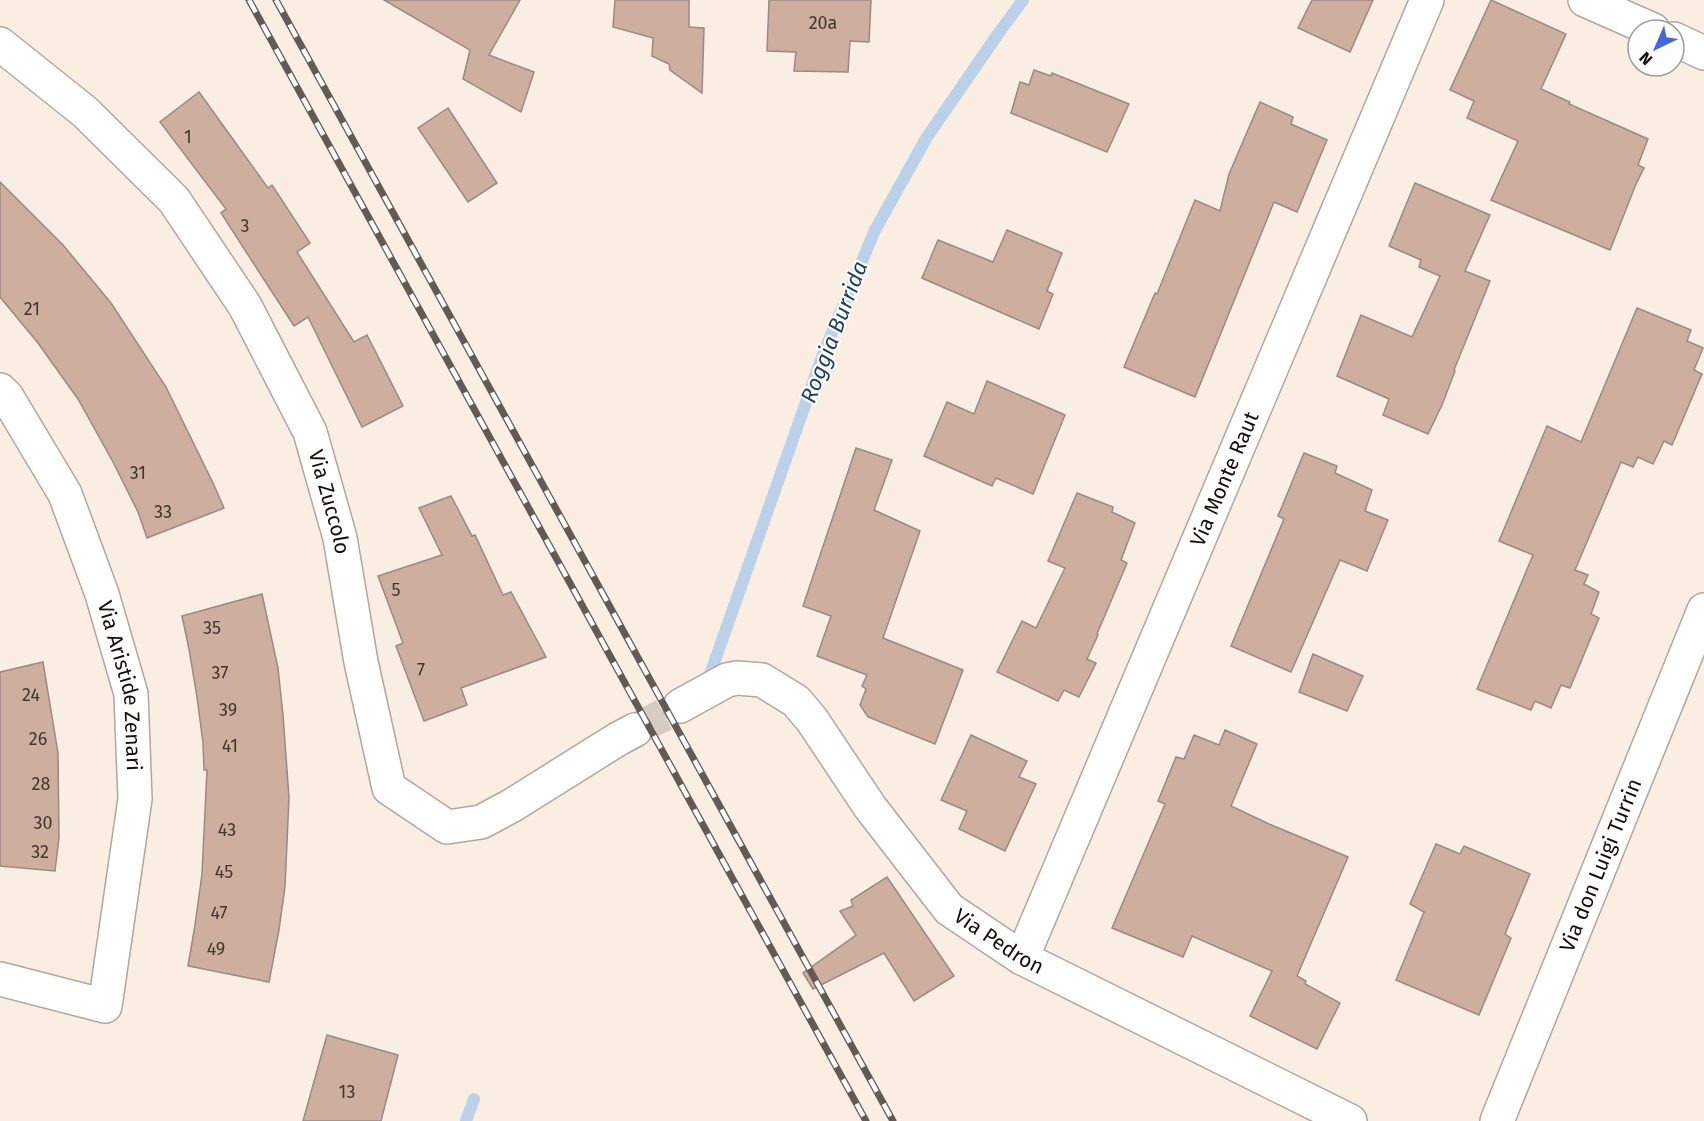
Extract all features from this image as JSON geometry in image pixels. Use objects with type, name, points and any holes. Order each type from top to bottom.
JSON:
[{"type":"street","name":"Via Monte Raut","points":[[1022,958],[1427,0]]},
{"type":"street","points":[[1585,0],[1626,18]]},
{"type":"street","name":"Via Zuccolo","points":[[0,44],[85,112],[174,200],[245,306],[310,432],[340,538],[361,662],[389,788],[447,827],[481,822],[635,730]]},
{"type":"street","points":[[1686,45],[1704,53]]},
{"type":"street","name":"Via Aristide Zenari","points":[[0,390],[7,397],[65,494],[102,594],[131,694],[135,799],[105,1006],[0,979]]},
{"type":"street","name":"Via don Luigi Turrin","points":[[1497,1121],[1704,610]]},
{"type":"street","name":"Via Pedron","points":[[680,706],[728,680],[737,678],[762,680],[796,701],[812,720],[870,807],[949,909],[1022,958],[1350,1121]]},
{"type":"building","points":[[384,0],[520,0],[489,55],[534,72],[521,112],[463,79],[470,50]]},
{"type":"building","points":[[615,0],[689,0],[689,27],[704,28],[702,93],[670,70],[669,64],[652,56],[653,38],[613,27]]},
{"type":"building","points":[[769,0],[871,0],[869,42],[850,41],[848,72],[794,71],[796,52],[767,51]]},
{"type":"building","points":[[1312,0],[1373,0],[1350,52],[1298,28]]},
{"type":"building","points":[[1491,0],[1566,34],[1541,89],[1648,139],[1638,165],[1644,168],[1610,250],[1491,200],[1518,141],[1467,118],[1474,101],[1450,90]]},
{"type":"building","points":[[1034,70],[1051,76],[1052,73],[1129,104],[1107,152],[1011,113],[1020,82],[1029,85]]},
{"type":"building","points":[[199,92],[268,188],[272,185],[310,243],[297,252],[354,342],[367,335],[403,406],[362,427],[308,317],[294,326],[221,213],[226,209],[160,122]]},
{"type":"building","points":[[1260,102],[1293,117],[1291,124],[1327,140],[1297,212],[1274,202],[1195,397],[1124,367],[1155,293],[1157,294],[1195,200],[1220,211],[1229,174]]},
{"type":"building","points":[[448,108],[497,183],[468,202],[418,128]]},
{"type":"building","points":[[0,182],[63,245],[111,303],[166,387],[224,508],[147,538],[138,512],[78,399],[38,343],[0,297]]},
{"type":"building","points":[[1415,183],[1490,215],[1465,271],[1490,281],[1442,405],[1428,434],[1383,415],[1389,399],[1337,376],[1361,315],[1412,337],[1440,276],[1419,267],[1421,260],[1389,246]]},
{"type":"building","points":[[1007,230],[1062,253],[1047,291],[1053,294],[1039,329],[922,278],[938,240],[993,262]]},
{"type":"building","points":[[1637,308],[1691,330],[1687,341],[1703,348],[1694,370],[1702,374],[1672,445],[1664,441],[1653,464],[1638,457],[1633,467],[1621,462],[1575,570],[1588,575],[1584,584],[1599,592],[1591,614],[1599,618],[1570,688],[1561,685],[1551,708],[1535,701],[1531,710],[1477,689],[1533,555],[1499,541],[1547,426],[1581,442]]},
{"type":"building","points":[[987,381],[1065,415],[1033,494],[996,478],[992,486],[924,456],[947,402],[974,414]]},
{"type":"building","points":[[856,448],[892,460],[874,510],[920,531],[883,638],[963,670],[935,744],[868,717],[860,705],[866,689],[862,686],[867,675],[817,656],[831,616],[803,606]]},
{"type":"building","points":[[1304,453],[1337,466],[1335,473],[1372,490],[1365,511],[1388,520],[1367,571],[1340,560],[1291,672],[1231,646],[1284,519],[1278,516]]},
{"type":"building","points":[[1077,493],[1113,507],[1112,512],[1135,523],[1121,560],[1127,563],[1087,659],[1096,663],[1079,697],[1064,690],[1058,701],[997,672],[1022,621],[1036,628],[1065,568],[1048,561]]},
{"type":"building","points":[[451,496],[472,536],[475,535],[503,595],[511,592],[546,657],[461,688],[467,705],[424,721],[396,646],[403,643],[378,576],[442,555],[419,508]]},
{"type":"building","points":[[262,594],[278,668],[289,798],[285,887],[269,982],[188,966],[202,874],[207,770],[204,770],[197,697],[182,616]]},
{"type":"building","points":[[1313,654],[1363,676],[1347,711],[1299,692]]},
{"type":"building","points":[[43,662],[58,753],[59,838],[55,871],[0,866],[0,672]]},
{"type":"building","points":[[1225,730],[1257,744],[1231,806],[1348,857],[1297,976],[1306,981],[1305,984],[1340,1003],[1317,1049],[1250,1016],[1272,971],[1192,936],[1183,957],[1112,928],[1165,804],[1158,801],[1176,757],[1184,759],[1194,735],[1219,745]]},
{"type":"building","points":[[971,735],[1027,761],[1019,777],[1036,784],[1005,851],[959,829],[967,811],[941,800]]},
{"type":"building","points":[[1436,844],[1460,854],[1464,846],[1530,874],[1505,934],[1511,938],[1479,1015],[1396,980],[1424,912],[1410,904]]},
{"type":"building","points":[[887,877],[954,976],[914,1001],[884,953],[813,989],[803,973],[856,935],[840,911],[853,906],[851,900]]},
{"type":"building","points":[[327,1035],[398,1055],[381,1121],[303,1121]]},
{"type":"waterway","name":"Roggia Burrida","points":[[707,683],[823,354],[875,230],[927,137],[1023,0]]},
{"type":"waterway","name":"Roggia Burrida","points":[[466,1121],[474,1099]]},
{"type":"tunnel","points":[[635,730],[680,706]]},
{"type":"railway","points":[[249,0],[866,1121]]},
{"type":"railway","points":[[276,0],[893,1121]]}]
